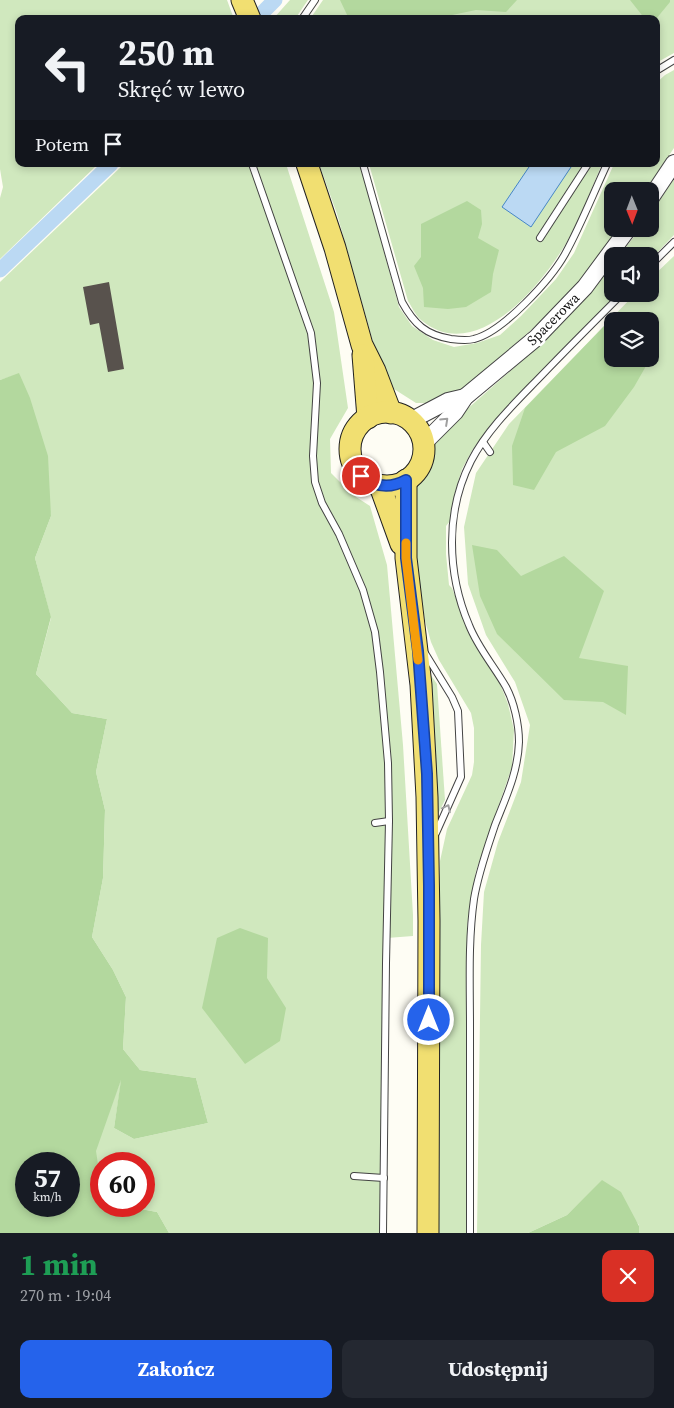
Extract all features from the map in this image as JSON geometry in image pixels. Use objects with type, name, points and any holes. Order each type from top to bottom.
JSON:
[{"type":"main road","points":[[308,167],[336,248],[362,345],[368,418]]},
{"type":"main road","points":[[362,345],[375,371],[391,413]]},
{"type":"main road","points":[[381,413],[391,413],[410,421],[417,429],[423,444],[423,454],[420,464],[406,480],[396,485],[380,486],[361,476],[350,456],[350,445],[353,434],[359,425],[368,418],[381,413]]},
{"type":"main road","points":[[406,480],[406,558],[425,738],[429,871],[428,1233]]},
{"type":"main road","points":[[380,486],[406,558]]},
{"type":"street","points":[[659,186],[674,163]]},
{"type":"street","name":"Spacerowa","points":[[423,444],[455,412],[465,397],[536,338],[585,287],[621,238]]},
{"type":"street","name":"Spacerowa","points":[[410,421],[448,402],[465,397]]},
{"type":"lane","points":[[305,15],[315,0]]},
{"type":"lane","points":[[660,69],[674,60]]},
{"type":"lane","points":[[253,167],[311,333],[317,383],[313,456],[315,482],[322,503],[339,534],[363,590],[375,632],[388,763],[389,821],[383,1233]]},
{"type":"lane","points":[[364,167],[402,302],[406,310],[411,318],[425,330],[443,338],[459,340],[475,339],[493,331],[536,293],[565,255],[606,167]]},
{"type":"lane","points":[[540,238],[586,167]]},
{"type":"lane","points":[[659,257],[674,242]]},
{"type":"lane","points":[[470,1233],[470,964],[474,901],[479,874],[495,826],[512,784],[517,762],[519,739],[514,711],[506,688],[485,656],[469,626],[459,598],[454,576],[451,540],[454,513],[461,484],[471,460],[504,414],[614,302]]},
{"type":"lane","points":[[483,442],[490,452]]},
{"type":"lane","points":[[413,614],[422,646],[457,706],[459,721],[461,777],[433,840],[429,871]]},
{"type":"lane","points":[[375,823],[389,821]]},
{"type":"lane","points":[[354,1176],[384,1178]]},
{"type":"green space","points":[[0,0],[227,0],[233,15],[15,15],[15,167],[95,167],[0,259],[0,198],[3,187],[0,169]]},
{"type":"green space","points":[[290,0],[308,0],[298,15],[277,15]]},
{"type":"green space","points":[[323,0],[674,0],[674,53],[660,61],[660,15],[313,15]]},
{"type":"green space","points":[[340,0],[517,0],[506,12],[476,10],[452,15],[347,15]]},
{"type":"green space","points":[[630,0],[670,0],[659,15],[642,15]]},
{"type":"green space","points":[[674,70],[674,148],[651,182],[606,182],[613,167],[660,167],[660,79]]},
{"type":"green space","points":[[121,167],[287,167],[334,312],[348,408],[330,439],[331,473],[353,495],[370,506],[387,565],[403,745],[413,936],[387,938],[383,1233],[169,1233],[155,1212],[155,1152],[95,1152],[122,1076],[114,1128],[134,1139],[208,1123],[196,1078],[140,1070],[123,1049],[126,997],[113,970],[92,937],[103,878],[105,810],[96,772],[107,719],[72,713],[36,674],[51,618],[35,558],[51,516],[19,374],[0,380],[0,282]]},
{"type":"green space","points":[[320,167],[361,167],[399,307],[412,326],[433,340],[454,347],[477,343],[500,335],[556,279],[574,253],[604,186],[604,238],[613,238],[578,282],[539,323],[473,381],[451,396],[426,403],[416,403],[394,389],[380,367],[337,214]]},
{"type":"green space","points":[[370,167],[601,167],[583,210],[560,253],[534,287],[518,304],[500,318],[480,329],[460,334],[441,331],[421,320],[408,301]]},
{"type":"green space","points":[[674,179],[674,235],[659,251],[659,247],[626,247],[633,238],[659,238],[659,202]]},
{"type":"green space","points":[[467,201],[481,210],[482,224],[478,238],[499,250],[491,292],[466,307],[448,309],[424,307],[423,288],[414,266],[421,257],[421,224]]},
{"type":"green space","points":[[674,256],[674,1233],[639,1233],[639,1225],[602,1181],[567,1215],[528,1233],[477,1233],[481,945],[484,892],[498,842],[521,782],[530,725],[515,682],[486,635],[468,584],[464,527],[476,473],[509,424],[604,326],[604,367],[659,367],[659,312],[618,312],[627,302],[659,302],[659,270]]},
{"type":"green space","points":[[604,274],[604,302],[610,302],[492,423],[473,449],[462,469],[454,496],[450,521],[446,526],[449,585],[452,588],[462,614],[499,681],[508,704],[514,730],[512,767],[476,871],[467,926],[466,1233],[439,1233],[440,861],[447,829],[472,775],[474,728],[471,713],[439,660],[425,621],[412,528],[415,491],[426,469],[436,440],[448,426],[551,335]]},
{"type":"green space","points":[[604,326],[604,367],[645,367],[634,387],[605,426],[556,452],[534,490],[513,485],[512,446],[525,408]]},
{"type":"green space","points":[[19,373],[30,398],[48,456],[51,516],[35,558],[51,617],[36,674],[72,713],[107,719],[96,772],[105,810],[103,878],[92,937],[113,970],[126,997],[123,1049],[140,1070],[196,1078],[208,1123],[134,1139],[114,1128],[121,1080],[96,1152],[90,1152],[90,1217],[155,1217],[155,1212],[157,1212],[169,1233],[0,1233],[0,380]]},
{"type":"green space","points":[[472,545],[497,550],[521,576],[564,556],[604,591],[579,658],[628,666],[626,715],[603,702],[564,700],[497,634],[480,596]]},
{"type":"green space","points":[[428,671],[437,684],[445,800],[438,814]]},
{"type":"green space","points":[[240,928],[268,938],[267,978],[286,1008],[280,1041],[245,1064],[202,1008],[217,938]]},
{"type":"green space","points":[[602,1180],[621,1192],[639,1226],[639,1233],[528,1233],[567,1215]]},
{"type":"water","points":[[529,167],[571,167],[531,227],[502,207]]},
{"type":"building","points":[[109,282],[124,369],[108,372],[99,323],[90,325],[83,287]]},
{"type":"waterway","points":[[260,15],[275,0]]},
{"type":"waterway","points":[[0,270],[108,167]]},
{"type":"slow traffic","points":[[406,543],[406,558],[418,660]]},
{"type":"route","points":[[361,476],[380,486],[396,485],[406,480],[406,558],[418,651],[427,774],[429,1020]]}]
